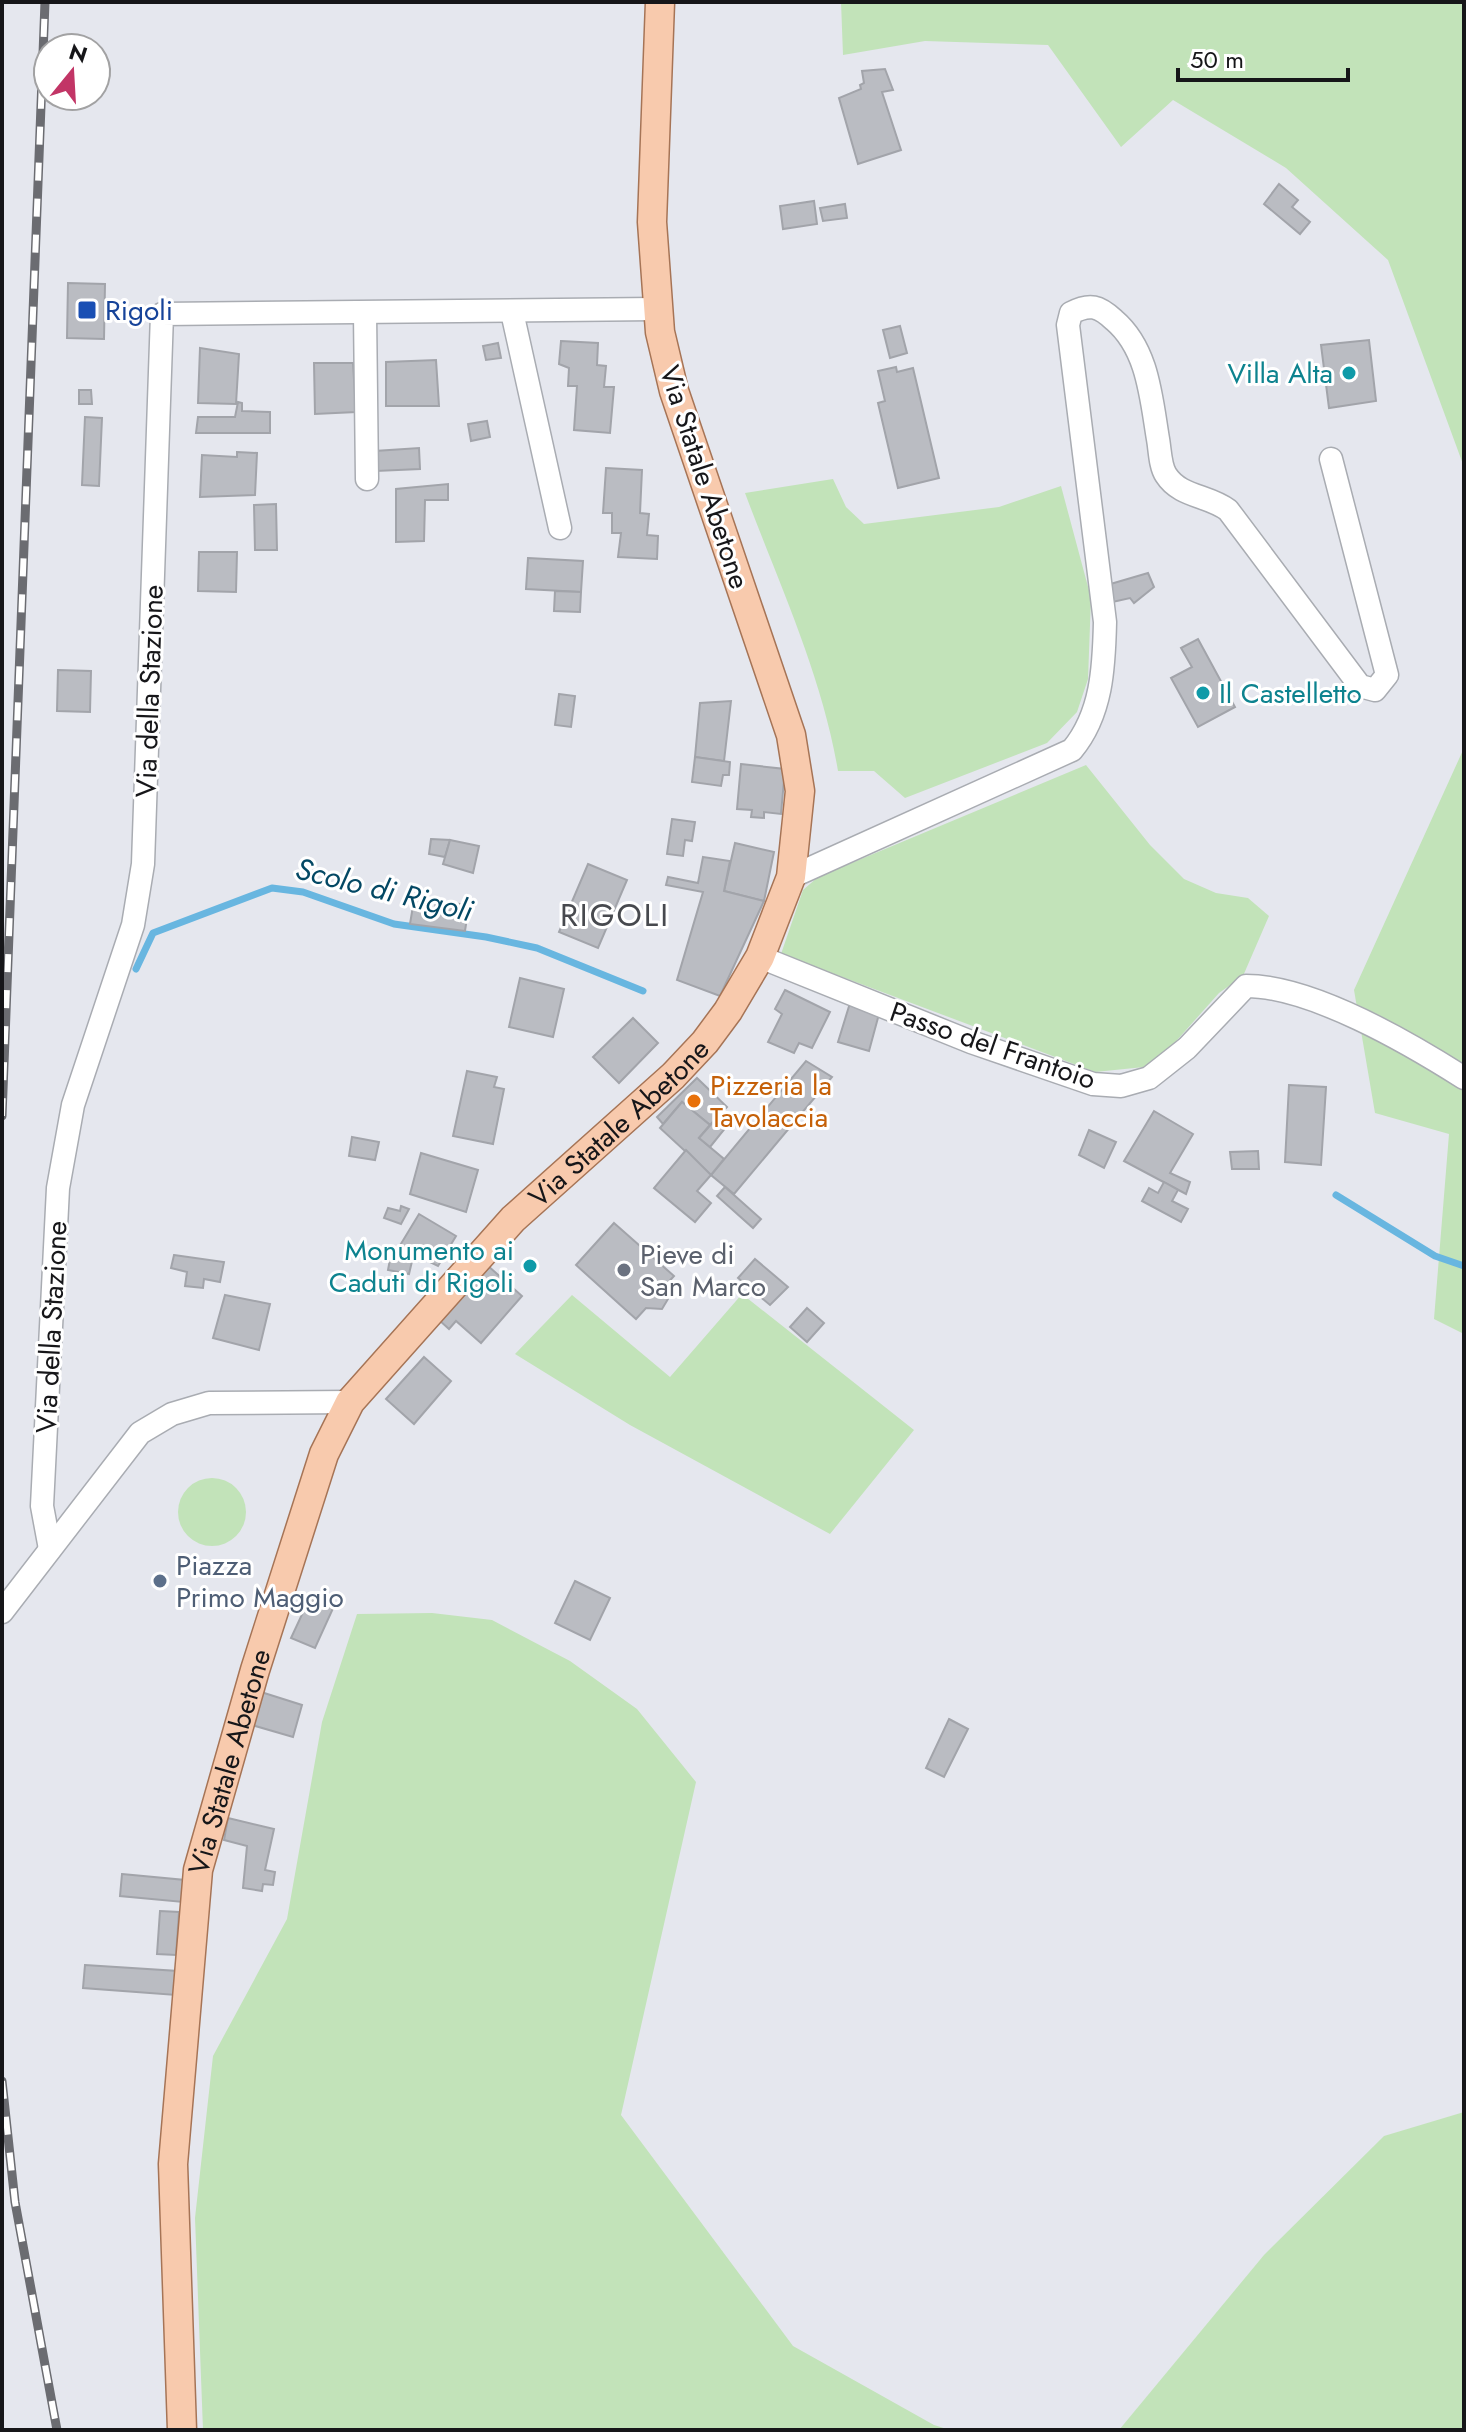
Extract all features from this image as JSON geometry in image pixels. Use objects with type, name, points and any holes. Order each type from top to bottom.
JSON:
[{"type":"main road","name":"Via Statale Abetone","points":[[182,2430],[173,2164],[198,1870],[300,1522],[324,1454],[350,1402],[513,1219],[705,1042],[760,957],[791,877],[800,791],[791,735],[674,391],[656,309],[652,222],[660,2]]},
{"type":"street","points":[[791,877],[1072,750],[1083,737],[1095,709],[1103,671],[1105,622],[1068,325],[1071,313],[1084,306],[1100,307],[1120,324],[1138,348],[1164,472],[1179,491],[1212,498],[1228,510],[1360,686],[1375,690],[1387,675],[1331,459]]},
{"type":"street","name":"Via della Stazione","points":[[50,1549],[42,1506],[58,1188],[73,1105],[133,925],[143,864],[162,314],[656,309]]},
{"type":"street","points":[[512,312],[560,528]]},
{"type":"street","points":[[365,313],[367,479]]},
{"type":"street","name":"Passo del Frantoio","points":[[760,957],[971,1042],[1093,1084],[1121,1086],[1149,1078],[1187,1048],[1246,986],[1268,986],[1359,1019],[1464,1078]]},
{"type":"street","points":[[2,1612],[140,1433],[172,1414],[209,1403],[350,1402]]},
{"type":"green space","points":[[841,2],[1464,2],[1464,467],[1388,260],[1286,168],[1173,100],[1121,147],[1048,45],[925,41],[843,55]]},
{"type":"green space","points":[[833,479],[846,507],[864,524],[999,507],[1061,486],[1091,598],[1088,679],[1077,712],[1047,743],[905,798],[874,771],[838,771],[811,665],[745,493]]},
{"type":"green space","points":[[1464,748],[1464,1334],[1434,1319],[1449,1134],[1375,1113],[1354,990]]},
{"type":"green space","points":[[1086,765],[1150,845],[1184,879],[1216,893],[1248,898],[1269,916],[1243,976],[1219,993],[1154,1066],[1095,1072],[781,954],[803,890],[818,877]]},
{"type":"green space","points":[[742,1294],[914,1430],[830,1534],[630,1425],[515,1354],[572,1295],[670,1377]]},
{"type":"green space","points":[[212,1478],[236,1488],[246,1512],[236,1536],[212,1546],[188,1536],[178,1512],[188,1488]]},
{"type":"green space","points":[[432,1613],[492,1620],[570,1661],[637,1709],[696,1782],[621,2115],[793,2346],[934,2425],[950,2430],[203,2430],[195,2218],[213,2056],[287,1919],[322,1722],[357,1614]]},
{"type":"green space","points":[[1464,2112],[1464,2430],[1119,2430],[1264,2255],[1384,2136]]},
{"type":"building","points":[[885,69],[893,90],[882,92],[901,150],[858,164],[839,98],[861,89],[860,85],[864,83],[862,71]]},
{"type":"building","points":[[1279,184],[1298,200],[1292,207],[1310,222],[1300,234],[1264,204]]},
{"type":"building","points":[[814,201],[817,224],[783,229],[780,206]]},
{"type":"building","points":[[845,204],[847,218],[823,221],[820,208]]},
{"type":"building","name":"Rigoli","points":[[68,283],[105,284],[104,339],[67,338]]},
{"type":"building","points":[[900,326],[907,353],[890,358],[883,330]]},
{"type":"building","name":"Villa Alta","points":[[1369,340],[1376,401],[1329,408],[1321,345]]},
{"type":"building","points":[[561,341],[598,343],[597,365],[606,366],[604,387],[614,387],[610,433],[574,430],[577,386],[568,386],[569,368],[559,364]]},
{"type":"building","points":[[498,343],[501,358],[486,360],[483,346]]},
{"type":"building","points":[[200,348],[239,354],[236,404],[198,403]]},
{"type":"building","points":[[436,360],[439,406],[386,406],[386,362]]},
{"type":"building","points":[[314,363],[353,363],[356,412],[315,414]]},
{"type":"building","points":[[896,367],[897,372],[913,368],[939,478],[898,488],[878,403],[885,401],[878,371]]},
{"type":"building","points":[[79,390],[91,390],[92,404],[79,404]]},
{"type":"building","points":[[238,402],[242,403],[242,411],[270,412],[270,433],[196,433],[198,417],[235,417]]},
{"type":"building","points":[[85,417],[102,418],[99,486],[82,485]]},
{"type":"building","points":[[487,421],[490,437],[471,441],[468,424]]},
{"type":"building","points":[[419,448],[420,469],[376,471],[375,451]]},
{"type":"building","points":[[237,452],[257,453],[255,495],[200,497],[202,455],[237,457]]},
{"type":"building","points":[[606,468],[642,470],[640,513],[649,514],[647,535],[658,536],[657,559],[618,557],[621,533],[612,533],[612,513],[603,513]]},
{"type":"building","points":[[448,484],[448,500],[425,500],[424,541],[396,542],[396,489]]},
{"type":"building","points":[[276,504],[277,550],[255,550],[254,505]]},
{"type":"building","points":[[199,552],[237,552],[236,592],[198,591]]},
{"type":"building","points":[[528,558],[583,561],[581,592],[526,589]]},
{"type":"building","points":[[1148,573],[1154,587],[1134,603],[1130,598],[1108,603],[1107,585]]},
{"type":"building","points":[[555,591],[581,592],[580,612],[554,611]]},
{"type":"building","name":"Il Castelletto","points":[[1198,639],[1235,707],[1198,727],[1171,678],[1192,667],[1181,648]]},
{"type":"building","points":[[58,670],[91,671],[90,712],[57,711]]},
{"type":"building","points":[[559,694],[575,696],[571,727],[555,725]]},
{"type":"building","points":[[731,701],[724,761],[695,757],[700,703]]},
{"type":"building","points":[[695,757],[730,762],[729,775],[723,775],[721,786],[692,782]]},
{"type":"building","points":[[741,764],[785,769],[781,814],[764,812],[764,818],[751,817],[752,810],[737,809]]},
{"type":"building","points":[[672,819],[695,822],[692,841],[685,840],[683,856],[667,854]]},
{"type":"building","points":[[431,839],[450,840],[445,857],[429,854]]},
{"type":"building","points":[[450,840],[479,846],[473,873],[443,864]]},
{"type":"building","points":[[735,843],[774,852],[764,901],[724,891]]},
{"type":"building","points":[[703,857],[730,861],[724,891],[764,901],[720,996],[677,980],[703,892],[666,885],[668,877],[698,883]]},
{"type":"building","points":[[588,864],[627,880],[598,948],[559,932]]},
{"type":"building","points":[[436,901],[469,905],[465,931],[410,924],[413,906],[435,909]]},
{"type":"building","points":[[520,978],[564,989],[553,1037],[509,1027]]},
{"type":"building","points":[[785,990],[830,1012],[812,1048],[799,1043],[794,1053],[768,1042],[782,1014],[775,1009]]},
{"type":"building","points":[[850,1003],[879,1014],[869,1051],[838,1042]]},
{"type":"building","points":[[633,1018],[658,1043],[619,1083],[593,1057]]},
{"type":"building","points":[[806,1061],[832,1077],[734,1194],[711,1175]]},
{"type":"building","points":[[467,1071],[497,1077],[494,1087],[504,1089],[493,1144],[453,1136]]},
{"type":"building","points":[[697,1078],[727,1107],[710,1125],[682,1102],[663,1124],[657,1117]]},
{"type":"building","points":[[1289,1085],[1326,1087],[1321,1165],[1285,1162]]},
{"type":"building","points":[[682,1102],[710,1125],[699,1138],[724,1159],[711,1175],[660,1128]]},
{"type":"building","points":[[1154,1111],[1193,1134],[1170,1173],[1190,1182],[1186,1194],[1124,1161]]},
{"type":"building","points":[[721,1113],[731,1121],[710,1147],[699,1138]]},
{"type":"building","points":[[1089,1130],[1116,1142],[1104,1168],[1079,1155]]},
{"type":"building","points":[[352,1137],[379,1142],[375,1160],[349,1156]]},
{"type":"building","points":[[686,1150],[711,1175],[697,1191],[711,1203],[695,1222],[654,1188]]},
{"type":"building","points":[[1258,1151],[1259,1169],[1232,1169],[1230,1152]]},
{"type":"building","points":[[421,1153],[478,1170],[466,1212],[410,1194]]},
{"type":"building","points":[[1164,1182],[1178,1190],[1172,1201],[1188,1209],[1181,1222],[1142,1201],[1149,1188],[1158,1193]]},
{"type":"building","points":[[725,1187],[761,1219],[753,1228],[717,1196]]},
{"type":"building","points":[[401,1206],[409,1209],[401,1224],[384,1218],[388,1208],[400,1211]]},
{"type":"building","points":[[419,1214],[456,1236],[438,1266],[399,1247]]},
{"type":"building","name":"Pieve di San Marco","points":[[614,1223],[674,1276],[663,1288],[668,1299],[662,1309],[646,1308],[636,1319],[576,1265]]},
{"type":"building","points":[[391,1254],[413,1257],[409,1274],[388,1270]]},
{"type":"building","points":[[174,1255],[224,1262],[220,1282],[204,1279],[203,1288],[185,1286],[187,1272],[171,1268]]},
{"type":"building","points":[[755,1259],[788,1287],[770,1305],[738,1278]]},
{"type":"building","points":[[487,1265],[522,1296],[481,1343],[456,1321],[449,1329],[439,1320]]},
{"type":"building","points":[[225,1295],[270,1304],[259,1350],[213,1338]]},
{"type":"building","points":[[807,1308],[824,1323],[807,1342],[790,1327]]},
{"type":"building","points":[[424,1357],[451,1381],[414,1424],[386,1399]]},
{"type":"building","points":[[575,1581],[610,1598],[590,1640],[555,1623]]},
{"type":"building","points":[[312,1593],[335,1604],[315,1648],[291,1638]]},
{"type":"building","points":[[261,1692],[302,1705],[293,1737],[252,1725]]},
{"type":"building","points":[[949,1719],[968,1729],[944,1777],[926,1768]]},
{"type":"building","points":[[228,1818],[274,1829],[265,1870],[275,1872],[273,1885],[263,1884],[262,1891],[243,1888],[247,1846],[224,1840]]},
{"type":"building","points":[[122,1874],[185,1880],[183,1902],[120,1896]]},
{"type":"building","points":[[160,1911],[179,1912],[176,1955],[157,1954]]},
{"type":"building","points":[[85,1965],[178,1971],[176,1995],[83,1988]]},
{"type":"waterway","name":"Scolo di Rigoli","points":[[136,969],[153,933],[272,888],[303,892],[394,924],[486,937],[537,948],[643,991]]},
{"type":"waterway","name":"Scolo di Rigoli","points":[[1336,1195],[1435,1256],[1464,1266]]},
{"type":"railway","points":[[2,1116],[45,2]]},
{"type":"railway","points":[[2,2081],[15,2202],[57,2430]]},
{"type":"place","name":"Rigoli","points":[[87,310]]},
{"type":"place","name":"Villa Alta","points":[[1349,373]]},
{"type":"place","name":"Il Castelletto","points":[[1203,693]]},
{"type":"place","name":"Pizzeria la Tavolaccia","points":[[694,1101]]},
{"type":"place","name":"Monumento ai Caduti di Rigoli","points":[[530,1266]]},
{"type":"place","name":"Pieve di San Marco","points":[[624,1270]]},
{"type":"place","name":"Piazza Primo Maggio","points":[[160,1581]]},
{"type":"district","name":"RIGOLI","points":[[615,915]]}]
